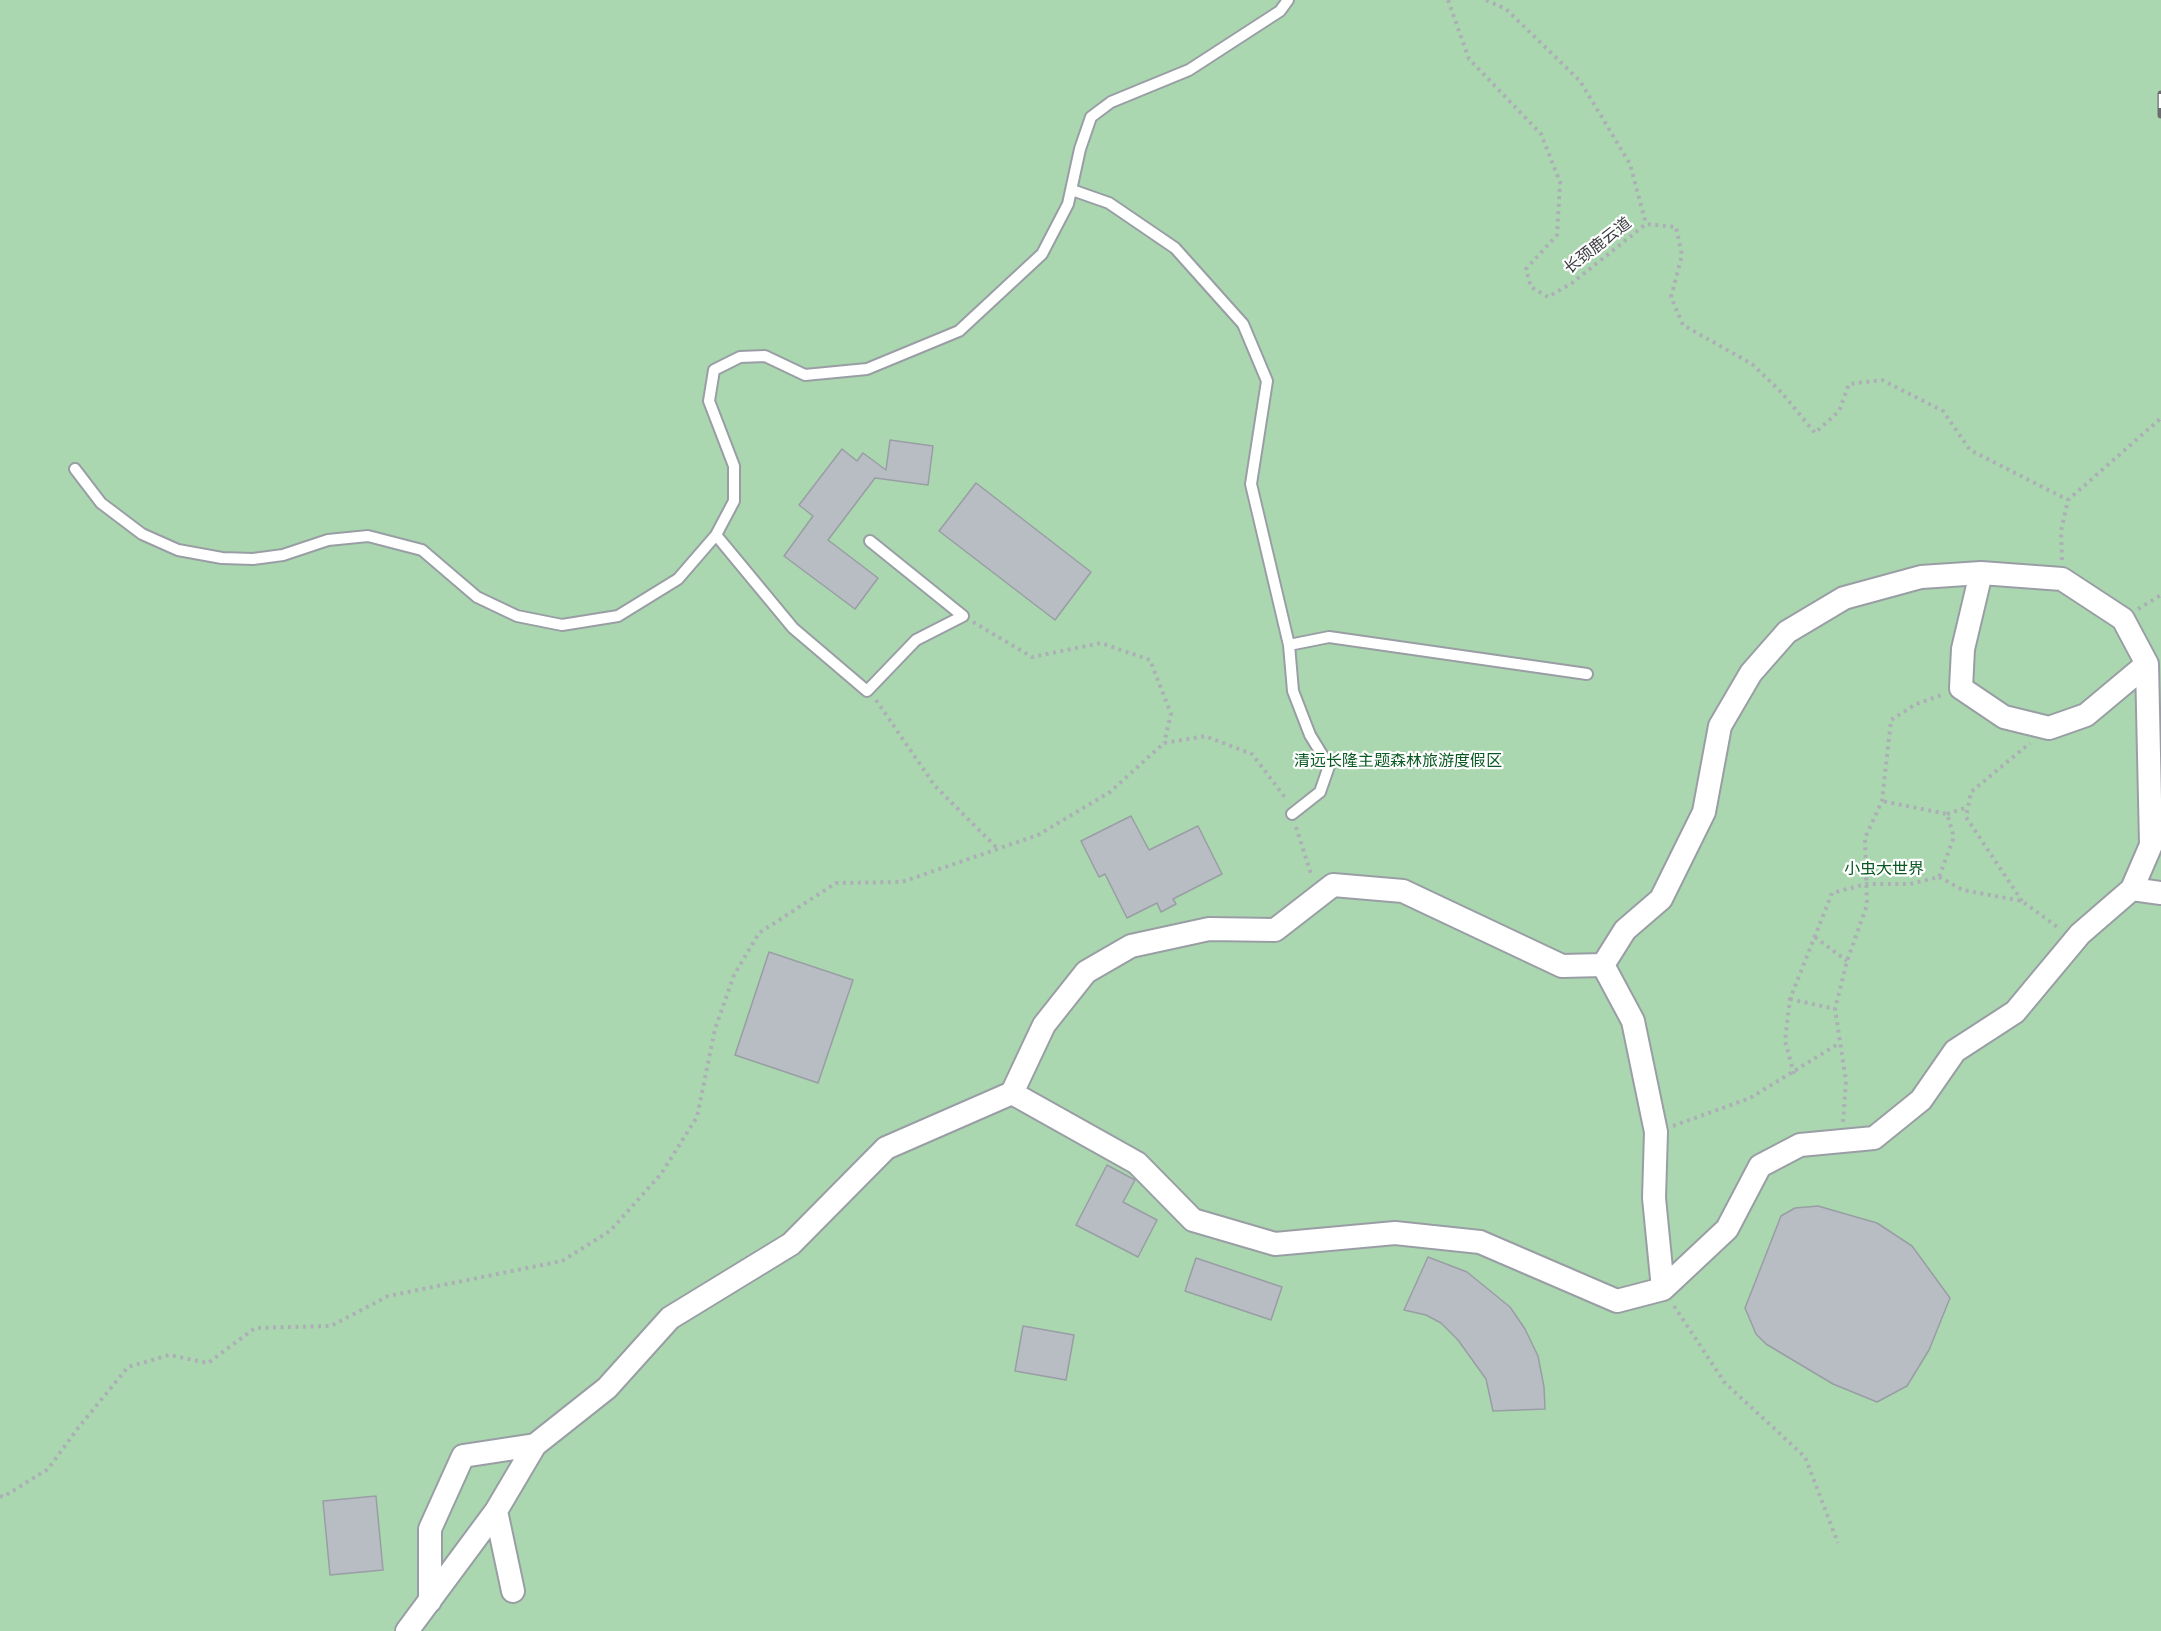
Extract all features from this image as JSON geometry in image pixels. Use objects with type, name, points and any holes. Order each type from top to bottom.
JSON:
[{"type":"street","points":[[1981,573],[1964,649],[1961,688],[2004,717],[2049,728],[2086,715],[2147,664]]},
{"type":"street","points":[[1012,1093],[1137,1163],[1193,1220],[1275,1244],[1395,1233],[1480,1242],[1584,1289],[1617,1301],[1663,1289],[1727,1229],[1760,1166],[1800,1145],[1874,1138],[1921,1100],[1955,1051],[2015,1012],[2075,940],[2132,889],[2151,845],[2147,664],[2122,619],[2062,579],[1981,573],[1921,577],[1844,598],[1787,632],[1751,673],[1720,726],[1704,812],[1661,899],[1625,930],[1603,965]]},
{"type":"street","points":[[407,1631],[496,1511],[535,1445],[607,1388],[670,1318],[791,1244],[886,1148],[1012,1093],[1044,1025],[1086,972],[1131,946],[1209,929],[1275,930],[1333,885],[1403,891],[1562,966],[1603,965]]},
{"type":"street","points":[[2132,889],[2161,893]]},
{"type":"street","points":[[1603,965],[1633,1021],[1656,1132],[1654,1198],[1663,1289]]},
{"type":"street","points":[[430,1601],[430,1529],[463,1456],[535,1445]]},
{"type":"street","points":[[496,1511],[513,1591]]},
{"type":"lane","points":[[75,469],[101,503],[142,534],[178,550],[222,558],[253,559],[283,555],[328,540],[368,536],[422,550],[477,597],[517,616],[562,625],[618,616],[678,579],[716,535],[735,501],[734,466],[709,401],[714,370],[740,357],[765,356],[806,375],[867,369],[959,331],[1042,254],[1068,204],[1080,148],[1091,117],[1111,102],[1189,70],[1280,11],[1288,0]]},
{"type":"lane","points":[[1071,190],[1109,203],[1175,248],[1243,324],[1267,381],[1251,484],[1289,645],[1293,691],[1311,735],[1329,766],[1320,792],[1292,814]]},
{"type":"lane","points":[[716,535],[794,628],[867,690],[916,640],[963,616],[870,541]]},
{"type":"lane","points":[[1289,645],[1329,638],[1587,674]]},
{"type":"path","name":"长颈鹿云道","points":[[1448,0],[1469,59],[1541,134],[1560,182],[1557,235],[1526,269],[1531,287],[1548,297],[1572,283],[1646,224],[1676,227],[1682,255],[1671,297],[1683,325],[1752,364],[1782,393],[1815,433],[1839,411],[1849,384],[1882,380],[1943,411],[1970,450],[2068,500]]},
{"type":"path","points":[[1486,0],[1506,9],[1580,81],[1630,164],[1646,224]]},
{"type":"path","points":[[2062,579],[2061,531],[2068,500],[2161,418]]},
{"type":"path","points":[[963,616],[1032,657],[1101,643],[1150,660],[1171,714],[1164,743]]},
{"type":"path","points":[[1841,1141],[1846,1081],[1838,1044],[1835,1010],[1847,961],[1867,905],[1865,838],[1882,801],[1891,720],[1916,704],[1961,688]]},
{"type":"path","points":[[867,690],[935,786],[998,849]]},
{"type":"path","points":[[2049,728],[1971,792],[1966,818],[2022,901],[2075,940]]},
{"type":"path","points":[[0,1496],[3,1497],[48,1469],[128,1367],[169,1355],[208,1363],[255,1328],[331,1326],[388,1296],[562,1261],[610,1231],[661,1173],[697,1117],[715,1029],[734,975],[759,933],[836,883],[902,882],[1038,836],[1110,792],[1164,743],[1205,736],[1252,754],[1288,802],[1318,897]]},
{"type":"path","points":[[1882,801],[1947,814],[1968,807]]},
{"type":"path","points":[[1939,877],[1954,837],[1947,814]]},
{"type":"path","points":[[1794,1074],[1785,1041],[1790,999],[1832,893],[1866,884],[1910,884],[1939,877],[1963,890],[2022,901]]},
{"type":"path","points":[[1815,938],[1847,961]]},
{"type":"path","points":[[1790,999],[1835,1010]]},
{"type":"path","points":[[1656,1132],[1750,1098],[1794,1074],[1838,1044]]},
{"type":"path","points":[[1663,1289],[1725,1383],[1805,1457],[1838,1543]]},
{"type":"green space","name":"清远长隆主题森林旅游度假区","points":[[0,0],[2161,0],[2161,1631],[0,1631]]},
{"type":"building","points":[[890,440],[933,446],[928,485],[875,478],[828,540],[878,578],[855,609],[784,556],[813,516],[799,505],[842,449],[857,461],[863,453],[886,470]]},
{"type":"building","points":[[976,483],[1091,572],[1055,620],[939,531]]},
{"type":"building","points":[[1131,816],[1149,850],[1198,826],[1222,874],[1173,899],[1176,904],[1161,912],[1157,903],[1127,918],[1105,874],[1099,877],[1081,841]]},
{"type":"building","points":[[769,952],[853,980],[818,1083],[735,1055]]},
{"type":"building","points":[[1107,1165],[1135,1180],[1123,1202],[1157,1220],[1138,1257],[1076,1225]]},
{"type":"building","points":[[1818,1206],[1877,1223],[1912,1246],[1950,1298],[1929,1350],[1907,1386],[1877,1402],[1833,1384],[1766,1344],[1756,1334],[1745,1308],[1781,1216],[1795,1208]]},
{"type":"building","points":[[1428,1257],[1467,1272],[1510,1307],[1525,1329],[1538,1356],[1544,1387],[1545,1409],[1493,1411],[1486,1379],[1458,1340],[1441,1323],[1426,1315],[1404,1310]]},
{"type":"building","points":[[1196,1258],[1282,1287],[1271,1320],[1185,1291]]},
{"type":"building","points":[[1023,1326],[1074,1335],[1066,1380],[1015,1371]]},
{"type":"building","points":[[376,1496],[383,1570],[330,1575],[323,1501]]},
{"type":"railway","points":[[2161,94],[2161,115]]},
{"type":"park label","name":"小虫大世界","points":[[1884,870]]}]
